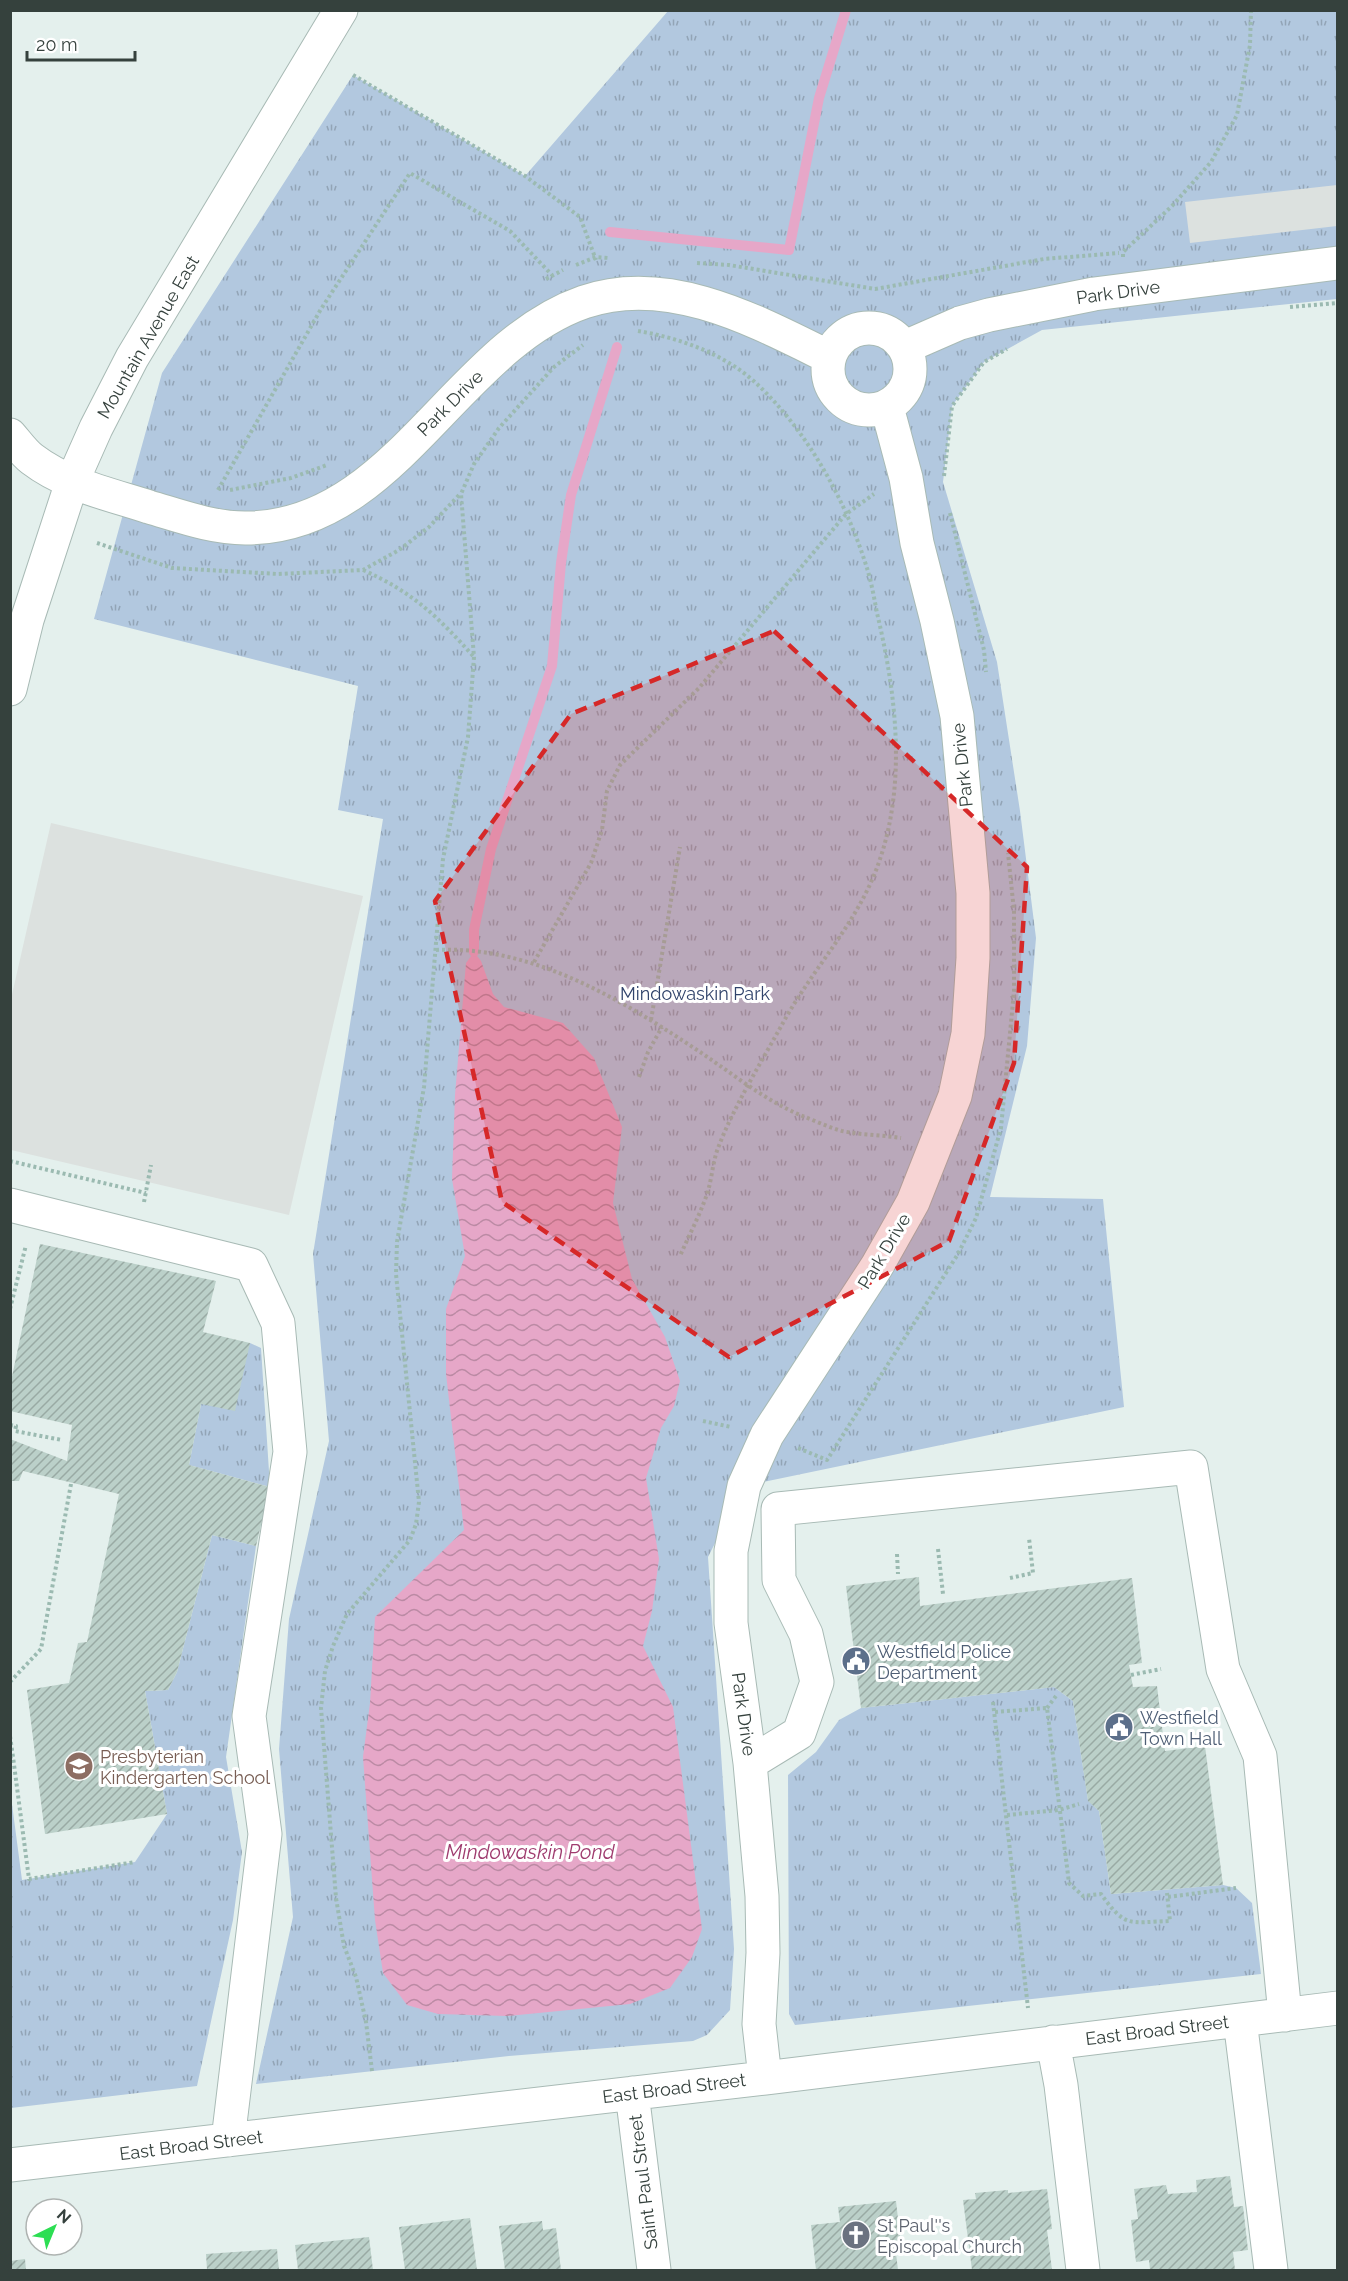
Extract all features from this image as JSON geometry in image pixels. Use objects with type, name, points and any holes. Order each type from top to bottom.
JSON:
[{"type":"street","name":"Mountain Avenue East","points":[[11,686],[27,620],[72,483],[96,428],[132,358],[340,11]]},
{"type":"street","name":"Park Drive","points":[[905,347],[960,323],[989,315],[1119,291],[1338,263]]},
{"type":"street","name":"Park Drive","points":[[10,435],[31,459],[72,483],[196,521],[244,528],[286,524],[317,512],[353,492],[386,467],[495,357],[523,334],[554,315],[585,302],[634,293],[668,296],[702,303],[762,324],[829,357]]},
{"type":"street","points":[[871,327],[890,333],[905,347],[910,361],[911,374],[907,388],[887,407],[874,411],[860,410],[848,405],[837,396],[830,384],[829,357],[835,345],[845,335],[857,329],[871,327]]},
{"type":"street","name":"Park Drive","points":[[765,2078],[759,2024],[763,1953],[762,1896],[750,1764],[731,1623],[731,1551],[744,1486],[767,1435],[877,1266],[913,1202],[955,1096],[968,1034],[974,893],[957,716],[937,621],[917,543],[906,478],[887,407]]},
{"type":"street","points":[[10,1205],[251,1265],[278,1323],[290,1452],[249,1716],[265,1834],[228,2140]]},
{"type":"street","points":[[744,1486],[778,1509],[1191,1467],[1223,1669],[1260,1756],[1285,2015]]},
{"type":"street","points":[[750,1764],[799,1733],[817,1682],[806,1634],[779,1580],[778,1509]]},
{"type":"street","name":"East Broad Street","points":[[10,2165],[765,2078],[1338,2008]]},
{"type":"street","points":[[1240,2020],[1271,2271]]},
{"type":"street","points":[[1053,2042],[1061,2085],[1083,2271]]},
{"type":"street","name":"Saint Paul Street","points":[[632,2093],[654,2271]]},
{"type":"path","points":[[1119,291],[1123,252],[1172,206],[1211,162],[1237,115],[1251,45],[1251,10]]},
{"type":"path","points":[[353,75],[525,176],[580,217],[596,257],[604,297]]},
{"type":"path","points":[[216,493],[321,309],[410,173],[510,231],[552,275]]},
{"type":"path","points":[[636,331],[665,335],[693,345],[722,359],[755,382],[785,414],[820,464],[846,514],[867,566],[886,649],[895,716],[896,783],[880,860],[869,888],[786,1017],[749,1085],[718,1149],[707,1192],[680,1256]]},
{"type":"path","points":[[372,2071],[366,2022],[356,1977],[344,1946],[336,1898],[321,1708],[325,1671],[347,1614],[410,1540],[416,1524],[418,1503],[396,1274],[397,1242],[424,1087],[443,859],[468,737],[474,657],[460,494],[474,464],[499,428],[554,367],[591,341]]},
{"type":"path","points":[[534,962],[591,862],[602,830],[607,791],[620,765],[699,688],[846,514],[866,498],[906,478]]},
{"type":"path","points":[[363,570],[392,583],[415,599],[440,619],[474,657]]},
{"type":"path","points":[[651,1020],[680,847]]},
{"type":"path","points":[[435,950],[454,949],[534,962],[607,996],[651,1020],[749,1085],[798,1114],[842,1131],[938,1142]]},
{"type":"path","points":[[639,1077],[648,1052],[662,1027]]},
{"type":"path","points":[[10,1161],[146,1193]]},
{"type":"path","points":[[10,1425],[16,1426],[15,1431],[62,1440]]},
{"type":"path","points":[[10,1683],[41,1649],[71,1484]]},
{"type":"path","points":[[1010,1578],[1033,1574],[1029,1538]]},
{"type":"path","points":[[938,1549],[942,1594]]},
{"type":"path","points":[[897,1554],[898,1574]]},
{"type":"path","points":[[1131,1675],[1161,1669]]},
{"type":"path","points":[[1056,1696],[1047,1708],[1069,1883],[1083,1896],[1101,1894],[1115,1914],[1129,1922],[1170,1921],[1167,1895],[1236,1888]]},
{"type":"path","points":[[993,1702],[1028,2008]]},
{"type":"path","points":[[995,1712],[1047,1708]]},
{"type":"path","points":[[10,1736],[29,1879],[135,1862]]},
{"type":"path","points":[[1007,1815],[1059,1810],[1079,1804]]},
{"type":"highlighted area","points":[[774,631],[1027,867],[1014,1063],[949,1241],[729,1357],[502,1202],[435,901],[571,714]]},
{"type":"green space","name":"Mindowaskin Park","points":[[668,11],[1337,11],[1337,299],[1042,330],[984,362],[952,406],[943,482],[997,662],[1020,811],[1036,938],[1027,1046],[990,1197],[1103,1199],[1124,1407],[744,1486],[708,1557],[734,1949],[730,2010],[707,2035],[693,2041],[509,2056],[256,2084],[293,1917],[279,1749],[289,1619],[329,1441],[313,1254],[383,819],[338,810],[358,686],[94,619],[162,373],[353,75],[525,176]]},
{"type":"green space","points":[[250,1343],[261,1348],[270,1487],[189,1465],[201,1404]]},
{"type":"green space","points":[[212,1535],[256,1546],[226,1757],[242,1852],[233,1920],[197,2086],[11,2108],[10,1789],[22,1880],[135,1862],[167,1814],[145,1691],[168,1690],[177,1672]]},
{"type":"green space","points":[[1054,1687],[1073,1701],[1088,1800],[1099,1811],[1111,1894],[1223,1885],[1236,1888],[1252,1903],[1261,1974],[795,2025],[789,2014],[788,1775],[816,1752],[839,1720],[861,1708]]},
{"type":"shaded area","points":[[1337,185],[1337,226],[1190,243],[1185,202]]},
{"type":"shaded area","points":[[51,823],[363,896],[289,1215],[11,1150],[11,999]]},
{"type":"water","name":"Mindowaskin Pond","points":[[474,952],[481,961],[493,994],[504,1007],[563,1023],[594,1058],[622,1127],[613,1203],[632,1279],[665,1337],[680,1381],[674,1406],[661,1428],[646,1478],[659,1559],[652,1611],[643,1646],[673,1707],[702,1929],[692,1957],[670,1988],[630,2004],[507,2016],[438,2014],[407,2005],[383,1973],[375,1920],[363,1757],[370,1703],[375,1617],[464,1530],[446,1374],[446,1309],[465,1256],[452,1179],[455,1095],[466,963]]},
{"type":"building","points":[[40,1244],[216,1281],[203,1332],[250,1343],[235,1411],[201,1404],[189,1465],[270,1487],[256,1546],[212,1535],[177,1672],[168,1690],[145,1691],[167,1814],[45,1834],[27,1690],[69,1683],[78,1643],[87,1642],[119,1494],[23,1471],[19,1481],[10,1481],[10,1439],[67,1461],[72,1425],[10,1411],[10,1386]]},
{"type":"building","name":"Westfield Town Hall","points":[[919,1577],[920,1606],[1132,1578],[1142,1663],[1129,1665],[1133,1687],[1157,1686],[1165,1751],[1205,1746],[1223,1885],[1111,1894],[1099,1811],[1088,1801],[1073,1701],[1054,1687],[861,1708],[846,1586]]},
{"type":"building","points":[[1230,2176],[1234,2207],[1243,2206],[1248,2250],[1233,2252],[1235,2270],[1150,2270],[1149,2260],[1136,2262],[1131,2220],[1138,2219],[1134,2189],[1166,2185],[1168,2194],[1197,2192],[1196,2180]]},
{"type":"building","points":[[1047,2189],[1052,2229],[1047,2230],[1052,2270],[972,2270],[963,2200],[976,2199],[975,2193],[1008,2190],[1008,2193]]},
{"type":"building","name":"St Paul''s Episcopal Church","points":[[896,2201],[901,2245],[895,2245],[898,2270],[816,2270],[811,2225],[840,2222],[838,2207]]},
{"type":"building","points":[[470,2218],[477,2270],[405,2270],[399,2227]]},
{"type":"building","points":[[542,2221],[543,2230],[556,2228],[561,2270],[505,2270],[499,2226]]},
{"type":"building","points":[[369,2237],[373,2270],[298,2270],[295,2245]]},
{"type":"building","points":[[277,2249],[279,2270],[207,2270],[206,2254]]},
{"type":"building","points":[[25,2259],[26,2270],[10,2270],[10,2261]]},
{"type":"waterway","points":[[610,232],[789,250],[819,98],[846,10]]},
{"type":"waterway","points":[[474,952],[474,930],[491,849],[552,666],[561,563],[571,495],[617,347]]},
{"type":"place","name":"Westfield Police Department","points":[[856,1661]]},
{"type":"place","name":"Westfield Town Hall","points":[[1119,1727]]},
{"type":"place","name":"Presbyterian Kindergarten School","points":[[79,1766]]},
{"type":"place","name":"St Paul''s Episcopal Church","points":[[856,2235]]}]
